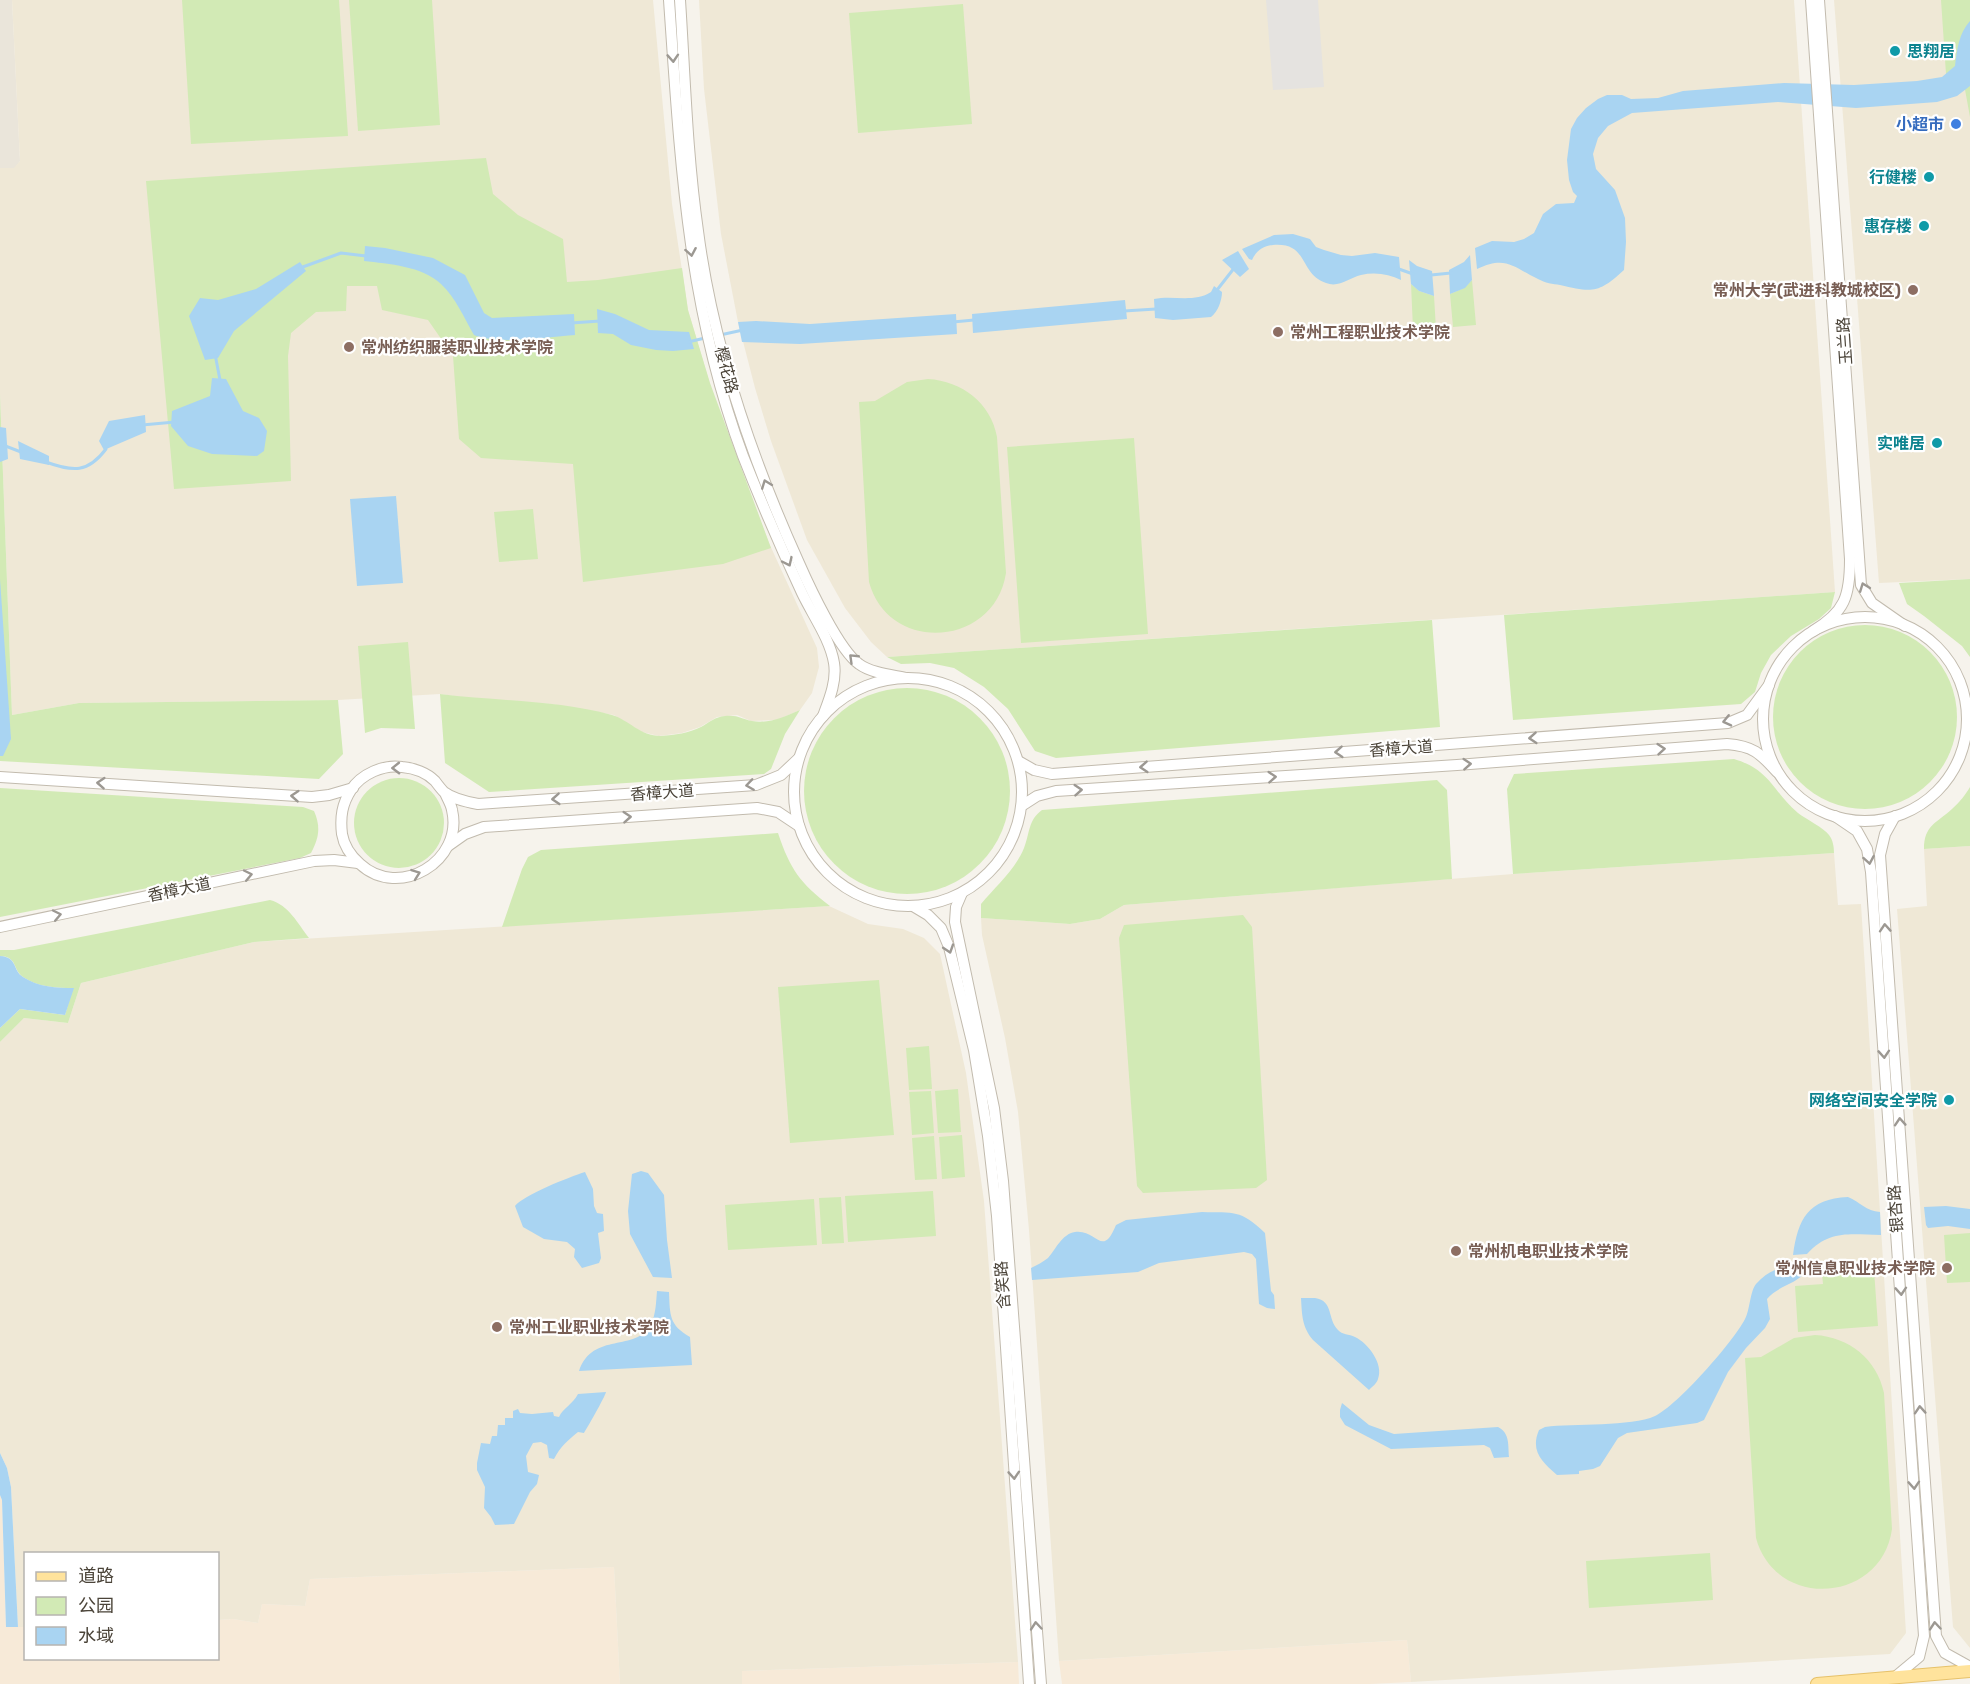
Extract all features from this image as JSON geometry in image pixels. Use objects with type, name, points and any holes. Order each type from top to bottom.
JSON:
[{"type":"main road","points":[[1817,1684],[1970,1669]]},
{"type":"street","name":"樱花路","points":[[669,0],[683,186],[690,243],[742,454],[771,527],[831,651],[835,666],[834,682],[823,716]]},
{"type":"street","name":"樱花路","points":[[680,0],[691,162],[710,327]]},
{"type":"street","name":"玉兰路","points":[[1811,0],[1821,80]]},
{"type":"street","name":"玉兰路","points":[[1814,631],[1832,620],[1844,602],[1850,584],[1821,80],[1819,0]]},
{"type":"street","name":"玉兰路","points":[[1823,112],[1861,585],[1872,603],[1905,626]]},
{"type":"street","name":"樱花路","points":[[716,348],[781,522],[807,581],[845,650],[860,665],[906,678]]},
{"type":"street","points":[[1872,618],[1905,626],[1933,644],[1945,656],[1966,690],[1966,743],[1957,763],[1941,786],[1921,804],[1895,816],[1865,821],[1835,816],[1806,801],[1793,791],[1778,772],[1767,750],[1763,729],[1763,708],[1769,685],[1779,664],[1794,645],[1814,631],[1834,622],[1872,618]]},
{"type":"street","points":[[906,678],[936,681],[965,693],[992,713],[1009,737],[1020,762],[1023,805],[1016,833],[999,863],[985,878],[962,893],[936,903],[903,907],[872,901],[852,892],[820,866],[804,840],[793,793],[795,771],[803,746],[815,726],[833,705],[854,691],[874,683],[906,678]]},
{"type":"street","name":"香樟大道","points":[[1020,762],[1034,770],[1052,774],[1728,723],[1747,715],[1769,685]]},
{"type":"street","name":"香樟大道","points":[[1023,805],[1037,795],[1056,791],[1457,765],[1727,744],[1744,745],[1760,753],[1778,772]]},
{"type":"street","name":"香樟大道","points":[[445,793],[478,804],[756,785],[781,775],[800,757]]},
{"type":"street","points":[[400,766],[418,770],[433,779],[445,793],[452,810],[453,827],[448,846],[437,862],[422,873],[403,878],[384,877],[366,870],[352,857],[343,840],[340,821],[344,803],[353,788],[366,776],[382,768],[400,766]]},
{"type":"street","points":[[0,777],[312,797],[353,788]]},
{"type":"street","name":"香樟大道","points":[[448,846],[465,834],[484,827],[757,808],[778,812],[799,826]]},
{"type":"street","name":"银杏路","points":[[1835,816],[1857,831],[1867,849],[1871,872],[1899,1259],[1924,1636],[1919,1657],[1895,1677]]},
{"type":"street","name":"银杏路","points":[[1895,816],[1885,834],[1880,855],[1936,1636],[1944,1653],[1970,1669]]},
{"type":"street","name":"香樟大道","points":[[0,927],[314,861],[334,860],[359,863]]},
{"type":"street","name":"含笑路","points":[[962,893],[956,907],[955,922],[994,1108],[1003,1181],[1041,1684]]},
{"type":"street","name":"含笑路","points":[[913,906],[928,915],[940,928],[949,947],[974,1050],[988,1136],[997,1216],[1029,1684]]},
{"type":"shaded area","points":[[0,0],[12,0],[20,161],[15,168],[0,168]]},
{"type":"shaded area","name":"常州纺织服装职业技术学院","points":[[12,0],[653,0],[672,204],[688,310],[717,408],[769,543],[817,648],[819,667],[812,693],[800,710],[777,720],[751,721],[737,715],[717,717],[700,727],[682,733],[659,736],[638,731],[614,715],[551,704],[440,694],[338,700],[79,703],[12,715],[0,394],[0,168],[14,168],[20,161]]},
{"type":"shaded area","name":"常州工程职业技术学院","points":[[699,0],[1794,0],[1835,592],[887,657],[871,642],[845,608],[807,540],[771,441],[755,388],[738,322],[721,234],[704,89]]},
{"type":"shaded area","points":[[1266,0],[1318,0],[1324,87],[1273,90]]},
{"type":"shaded area","name":"常州大学(武进科教城校区)","points":[[1834,0],[1970,0],[1970,579],[1879,583]]},
{"type":"shaded area","name":"常州信息职业技术学院","points":[[1970,846],[1970,1648],[1953,1627],[1897,909],[1927,906],[1924,849]]},
{"type":"shaded area","name":"常州机电职业技术学院","points":[[1834,853],[1838,905],[1861,904],[1906,1633],[1890,1654],[1411,1682],[1407,1640],[1059,1661],[1029,1230],[1018,1112],[1005,1038],[982,935],[981,918],[1070,924],[1100,919],[1124,905],[1513,874]]},
{"type":"shaded area","name":"常州工业职业技术学院","points":[[829,906],[868,924],[903,929],[924,938],[940,954],[966,1073],[984,1201],[1018,1662],[742,1671],[742,1684],[620,1684],[614,1567],[310,1579],[305,1606],[262,1604],[258,1623],[233,1619],[219,1620],[219,1552],[24,1552],[24,1627],[18,1627],[11,1487],[7,1468],[0,1453],[0,1042],[24,1018],[68,1023],[81,983],[254,942]]},
{"type":"shaded area","points":[[0,1495],[6,1627],[24,1627],[24,1660],[219,1660],[219,1620],[233,1619],[258,1623],[262,1604],[305,1606],[310,1579],[614,1567],[620,1684],[0,1684]]},
{"type":"shaded area","points":[[1407,1640],[1411,1682],[1062,1684],[1059,1661]]},
{"type":"shaded area","points":[[1018,1662],[1019,1684],[742,1684],[742,1671]]},
{"type":"green space","points":[[182,0],[339,0],[348,136],[191,144]]},
{"type":"green space","points":[[349,0],[432,0],[440,125],[358,131]]},
{"type":"green space","points":[[1941,0],[1970,0],[1970,117],[1962,73],[1946,74]]},
{"type":"green space","points":[[963,4],[972,124],[858,133],[849,13]]},
{"type":"green space","points":[[486,158],[493,194],[518,215],[563,239],[567,282],[682,268],[688,310],[710,383],[771,548],[723,564],[583,582],[573,464],[481,458],[459,439],[453,356],[428,320],[382,310],[377,286],[347,286],[346,311],[316,312],[291,333],[288,356],[291,481],[174,489],[146,181]]},
{"type":"green space","points":[[1472,280],[1476,325],[1453,327],[1450,294],[1464,288]]},
{"type":"green space","points":[[1411,284],[1419,291],[1434,296],[1436,329],[1413,329]]},
{"type":"green space","points":[[928,379],[963,389],[981,404],[994,425],[997,437],[1006,573],[998,598],[983,616],[963,628],[941,633],[918,631],[897,622],[880,606],[869,582],[859,402],[875,401],[907,382]]},
{"type":"green space","points":[[0,394],[12,715],[79,703],[338,700],[343,754],[319,779],[0,761]]},
{"type":"green space","points":[[1134,438],[1148,634],[1021,643],[1007,447]]},
{"type":"green space","points":[[533,509],[538,559],[499,562],[494,512]]},
{"type":"green space","points":[[1970,579],[1970,657],[1962,646],[1907,604],[1899,583]]},
{"type":"green space","points":[[1835,592],[1831,608],[1819,619],[1791,636],[1771,655],[1761,673],[1755,692],[1741,704],[1513,720],[1504,615]]},
{"type":"green space","points":[[1432,620],[1440,727],[1056,758],[1035,751],[1008,709],[984,687],[954,668],[930,663],[901,664],[887,657]]},
{"type":"green space","points":[[1865,625],[1900,632],[1916,640],[1930,652],[1942,666],[1950,682],[1957,717],[1950,752],[1942,768],[1930,782],[1916,794],[1900,802],[1865,809],[1830,802],[1814,794],[1800,782],[1788,768],[1780,752],[1773,717],[1780,682],[1788,666],[1800,652],[1814,640],[1830,632]]},
{"type":"green space","points":[[408,642],[415,729],[381,728],[365,733],[358,646]]},
{"type":"green space","points":[[907,688],[927,690],[946,696],[980,718],[1002,752],[1008,771],[1010,791],[1008,811],[1002,830],[980,864],[946,886],[927,892],[907,894],[887,892],[868,886],[834,864],[812,830],[806,811],[804,791],[806,771],[812,752],[834,718],[868,696],[887,690]]},
{"type":"green space","points":[[440,694],[570,706],[612,715],[641,731],[661,736],[692,731],[721,717],[734,716],[764,722],[800,710],[785,734],[771,769],[764,774],[489,792],[445,763]]},
{"type":"green space","points":[[1734,759],[1764,775],[1789,805],[1827,832],[1832,841],[1834,853],[1513,874],[1507,789],[1514,774]]},
{"type":"green space","points":[[390,778],[408,778],[424,785],[437,798],[444,814],[444,832],[437,848],[424,861],[408,868],[390,868],[374,861],[361,848],[354,832],[354,814],[361,798],[374,785]]},
{"type":"green space","points":[[1437,780],[1447,790],[1452,879],[1124,905],[1100,919],[1070,924],[981,918],[981,904],[1016,864],[1032,822],[1042,810]]},
{"type":"green space","points":[[1970,787],[1970,846],[1924,849],[1929,829],[1957,804]]},
{"type":"green space","points":[[0,788],[303,807],[314,811],[318,822],[318,832],[311,853],[300,858],[0,917]]},
{"type":"green space","points":[[778,833],[797,874],[830,906],[502,927],[528,857],[541,850]]},
{"type":"green space","points":[[270,900],[283,906],[309,938],[254,942],[81,983],[68,1023],[24,1018],[0,1042],[0,1028],[20,1009],[65,1015],[73,988],[34,983],[20,974],[10,959],[0,956],[0,950],[14,950]]},
{"type":"green space","points":[[1243,915],[1252,927],[1267,1180],[1256,1188],[1143,1193],[1137,1186],[1119,938],[1124,925]]},
{"type":"green space","points":[[879,980],[894,1135],[790,1143],[778,987]]},
{"type":"green space","points":[[929,1046],[932,1089],[909,1090],[906,1048]]},
{"type":"green space","points":[[958,1089],[961,1132],[938,1133],[935,1091]]},
{"type":"green space","points":[[931,1091],[934,1133],[912,1135],[909,1092]]},
{"type":"green space","points":[[962,1135],[965,1177],[942,1179],[939,1137]]},
{"type":"green space","points":[[934,1136],[937,1179],[915,1180],[912,1138]]},
{"type":"green space","points":[[933,1191],[936,1236],[848,1242],[845,1196]]},
{"type":"green space","points":[[841,1197],[844,1243],[822,1244],[819,1198]]},
{"type":"green space","points":[[814,1199],[817,1245],[728,1250],[725,1205]]},
{"type":"green space","points":[[1970,1233],[1970,1282],[1947,1283],[1944,1235]]},
{"type":"green space","points":[[1874,1270],[1878,1326],[1798,1332],[1795,1286],[1823,1284],[1822,1274]]},
{"type":"green space","points":[[1815,1335],[1839,1340],[1860,1352],[1875,1370],[1880,1381],[1884,1393],[1892,1529],[1884,1554],[1869,1572],[1850,1584],[1828,1589],[1805,1587],[1784,1578],[1767,1562],[1756,1538],[1745,1358],[1761,1357],[1794,1338]]},
{"type":"green space","points":[[1710,1553],[1713,1600],[1589,1608],[1586,1561]]},
{"type":"water","points":[[1970,21],[1970,86],[1957,96],[1937,102],[1856,108],[1778,102],[1632,113],[1608,126],[1598,138],[1593,154],[1596,169],[1615,190],[1625,218],[1626,242],[1624,270],[1601,287],[1588,290],[1549,283],[1509,264],[1495,263],[1477,269],[1475,248],[1492,241],[1514,242],[1524,239],[1534,233],[1543,214],[1556,204],[1574,203],[1577,196],[1569,180],[1567,160],[1571,129],[1586,108],[1598,99],[1607,95],[1622,95],[1631,99],[1658,98],[1683,91],[1784,83],[1854,85],[1942,77],[1955,66],[1961,36]]},
{"type":"water","points":[[1293,234],[1310,239],[1316,247],[1341,255],[1375,253],[1399,257],[1401,280],[1387,275],[1371,274],[1331,284],[1317,279],[1293,248],[1285,245],[1266,246],[1252,260],[1242,249],[1274,235]]},
{"type":"water","points":[[365,246],[433,258],[465,275],[484,313],[492,318],[574,314],[575,335],[496,340],[474,335],[455,302],[441,284],[415,270],[364,261]]},
{"type":"water","points":[[1238,251],[1249,269],[1240,277],[1222,260]]},
{"type":"water","points":[[1470,255],[1472,280],[1465,288],[1450,294],[1449,270],[1464,262]]},
{"type":"water","points":[[1409,260],[1417,266],[1432,271],[1434,296],[1419,291],[1411,284]]},
{"type":"water","points":[[300,262],[306,271],[234,331],[218,358],[205,360],[189,316],[200,298],[218,300],[256,289]]},
{"type":"water","points":[[1214,286],[1222,292],[1222,295],[1218,309],[1211,317],[1173,320],[1155,318],[1154,299],[1198,297],[1211,292]]},
{"type":"water","points":[[1125,300],[1127,319],[973,333],[972,314]]},
{"type":"water","points":[[597,309],[615,314],[649,330],[689,332],[694,349],[656,350],[631,345],[613,334],[598,333]]},
{"type":"water","points":[[956,314],[957,334],[800,344],[742,342],[738,322],[810,324]]},
{"type":"water","points":[[212,378],[226,379],[243,411],[259,418],[267,431],[264,451],[257,456],[212,454],[188,446],[171,426],[172,411],[210,396]]},
{"type":"water","points":[[145,415],[146,432],[104,450],[99,441],[109,421]]},
{"type":"water","points":[[0,427],[6,428],[8,459],[0,462]]},
{"type":"water","points":[[18,441],[49,456],[49,465],[20,459]]},
{"type":"water","points":[[396,496],[403,583],[357,586],[350,499]]},
{"type":"water","points":[[0,579],[11,739],[3,756],[0,756]]},
{"type":"water","points":[[0,956],[10,959],[23,977],[35,983],[74,988],[65,1015],[20,1009],[0,1028]]},
{"type":"water","points":[[641,1171],[648,1173],[664,1195],[672,1278],[653,1277],[630,1234],[628,1211],[632,1174]]},
{"type":"water","points":[[585,1172],[593,1189],[594,1206],[597,1213],[603,1214],[604,1231],[598,1233],[601,1258],[599,1263],[582,1268],[574,1257],[575,1249],[567,1242],[544,1239],[523,1227],[515,1206],[537,1192]]},
{"type":"water","points":[[1848,1197],[1867,1208],[1880,1212],[1881,1235],[1841,1235],[1824,1240],[1807,1254],[1793,1255],[1798,1231],[1807,1213],[1823,1202]]},
{"type":"water","points":[[1946,1206],[1970,1209],[1970,1229],[1948,1226],[1928,1228],[1924,1207]]},
{"type":"water","points":[[1222,1212],[1243,1216],[1265,1233],[1275,1309],[1259,1304],[1256,1259],[1252,1254],[1244,1252],[1159,1263],[1138,1272],[1032,1280],[1031,1268],[1048,1258],[1070,1233],[1083,1232],[1103,1241],[1107,1240],[1116,1225],[1126,1220]]},
{"type":"water","points":[[1810,1265],[1802,1276],[1767,1299],[1770,1319],[1728,1372],[1704,1420],[1627,1433],[1618,1438],[1600,1466],[1579,1471],[1579,1474],[1557,1475],[1542,1461],[1536,1444],[1539,1430],[1545,1427],[1632,1422],[1655,1416],[1665,1410],[1704,1372],[1739,1329],[1747,1315],[1752,1291],[1762,1278],[1774,1270]]},
{"type":"water","points":[[657,1291],[669,1292],[674,1324],[690,1337],[692,1365],[579,1371],[585,1359],[594,1351],[644,1333],[654,1316]]},
{"type":"water","points":[[1301,1298],[1315,1298],[1328,1307],[1335,1326],[1340,1332],[1360,1340],[1374,1355],[1379,1373],[1377,1382],[1369,1390],[1309,1335],[1303,1320]]},
{"type":"water","points":[[606,1392],[584,1433],[578,1432],[571,1438],[554,1459],[549,1458],[547,1445],[541,1442],[533,1443],[526,1456],[528,1472],[539,1475],[537,1484],[530,1492],[514,1524],[495,1525],[484,1508],[485,1487],[477,1470],[481,1443],[490,1444],[492,1436],[497,1436],[498,1425],[505,1425],[505,1418],[513,1418],[513,1411],[518,1409],[520,1413],[532,1414],[553,1412],[554,1416],[559,1417],[578,1394]]},
{"type":"water","points":[[1342,1403],[1369,1425],[1394,1434],[1498,1427],[1505,1433],[1509,1457],[1494,1458],[1490,1448],[1484,1445],[1391,1449],[1345,1425],[1340,1417]]},
{"type":"water","points":[[0,1453],[7,1468],[11,1487],[18,1627],[6,1627]]},
{"type":"waterway","points":[[300,268],[341,253],[366,256]]},
{"type":"waterway","points":[[1217,290],[1235,267]]},
{"type":"waterway","points":[[1396,268],[1413,274]]},
{"type":"waterway","points":[[1431,275],[1451,273]]},
{"type":"waterway","points":[[1124,311],[1156,309]]},
{"type":"waterway","points":[[953,322],[974,320]]},
{"type":"waterway","points":[[571,323],[600,321]]},
{"type":"waterway","points":[[720,335],[743,330]]},
{"type":"waterway","points":[[688,342],[705,338]]},
{"type":"waterway","points":[[215,354],[220,380]]},
{"type":"waterway","points":[[142,425],[175,422]]},
{"type":"waterway","points":[[0,444],[21,452]]},
{"type":"waterway","points":[[46,462],[64,468],[79,468],[93,463],[106,449]]},
{"type":"place","name":"思翔居","points":[[1895,51]]},
{"type":"place","name":"小超市","points":[[1956,124]]},
{"type":"place","name":"行健楼","points":[[1929,177]]},
{"type":"place","name":"惠存楼","points":[[1924,226]]},
{"type":"place","name":"常州大学(武进科教城校区)","points":[[1913,290]]},
{"type":"place","name":"常州工程职业技术学院","points":[[1278,332]]},
{"type":"place","name":"常州纺织服装职业技术学院","points":[[349,347]]},
{"type":"place","name":"实唯居","points":[[1937,443]]},
{"type":"place","name":"网络空间安全学院","points":[[1949,1100]]},
{"type":"place","name":"常州机电职业技术学院","points":[[1456,1251]]},
{"type":"place","name":"常州信息职业技术学院","points":[[1947,1268]]},
{"type":"place","name":"常州工业职业技术学院","points":[[497,1327]]}]
